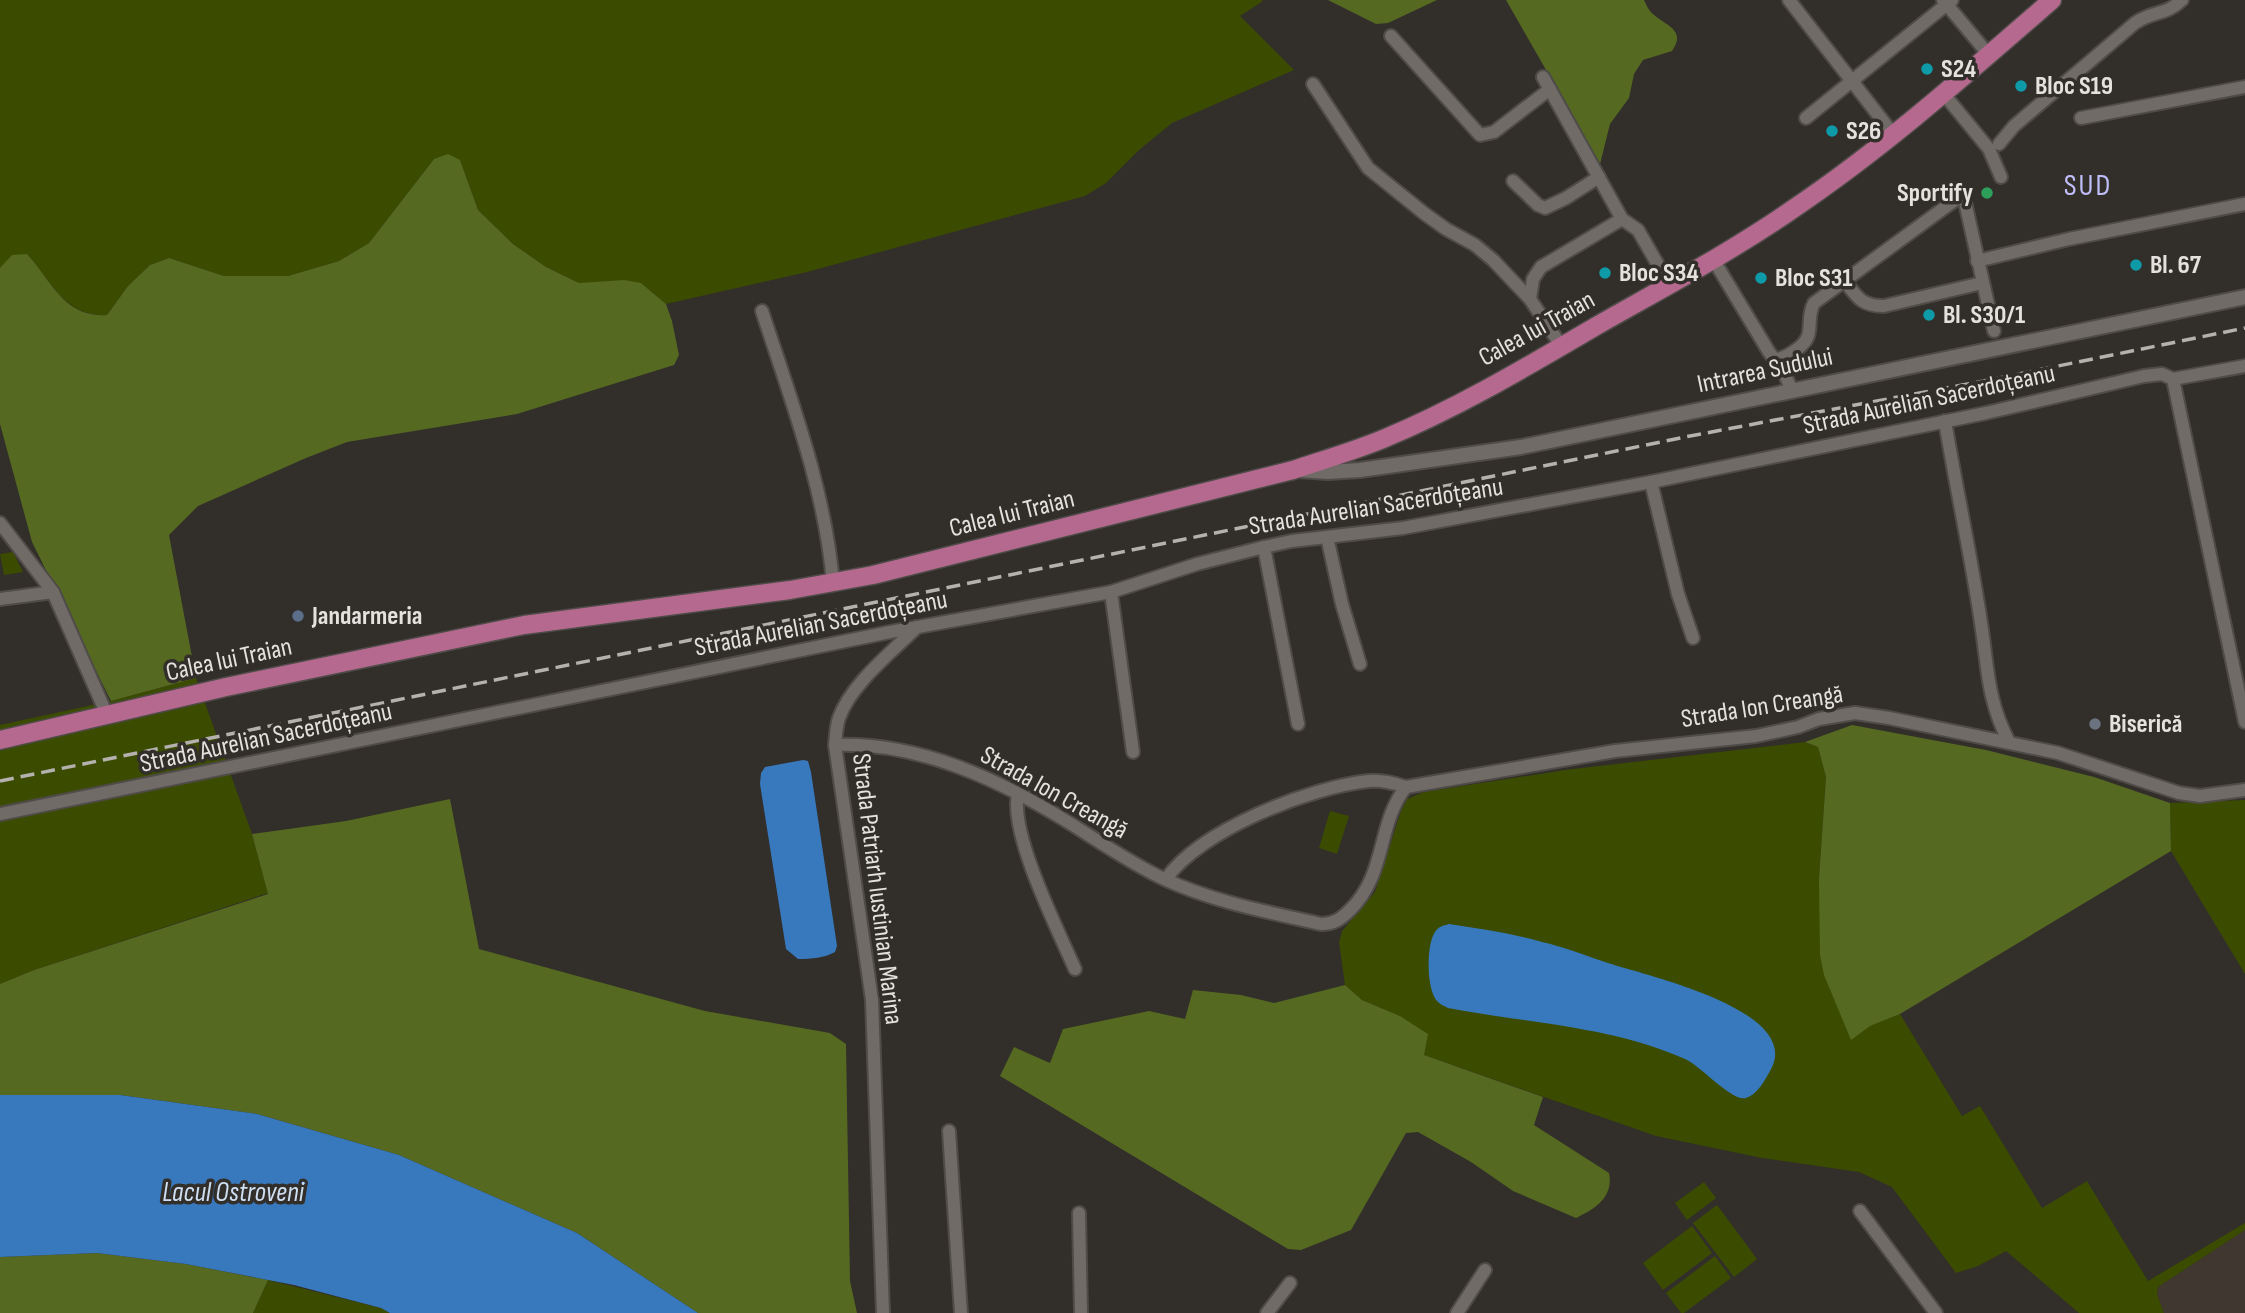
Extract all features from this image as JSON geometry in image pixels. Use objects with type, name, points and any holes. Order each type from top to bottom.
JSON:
[{"type":"main road","name":"Calea lui Traian","points":[[0,740],[226,687],[524,625],[833,583],[909,567],[1293,470],[1355,449],[1405,429],[1469,397],[1713,259],[1800,205],[1894,134],[2052,0]]},
{"type":"street","points":[[1788,0],[1894,134]]},
{"type":"street","points":[[1999,144],[2014,126],[2135,23],[2152,13],[2172,10],[2182,0]]},
{"type":"street","points":[[1806,118],[1947,1],[1989,55]]},
{"type":"street","points":[[1391,36],[1480,135],[1494,132],[1550,89]]},
{"type":"street","points":[[1543,77],[1622,219],[1639,230],[1669,284]]},
{"type":"street","points":[[1313,84],[1368,168],[1424,214],[1484,252],[1530,299],[1562,346]]},
{"type":"street","points":[[2081,118],[2245,88]]},
{"type":"street","points":[[1943,93],[1989,149],[2001,177]]},
{"type":"street","points":[[1513,181],[1538,205],[1545,208],[1599,177]]},
{"type":"street","points":[[1775,359],[1790,355],[1806,342],[1810,335],[1814,303],[1961,198],[1965,202],[1994,331]]},
{"type":"street","points":[[1978,261],[2245,204]]},
{"type":"street","points":[[1530,299],[1533,279],[1541,267],[1622,219]]},
{"type":"street","points":[[1713,259],[1792,390]]},
{"type":"street","points":[[1844,281],[1859,300],[1871,306],[1884,306],[1982,283]]},
{"type":"street","name":"Intrarea Sudului","points":[[1293,470],[1360,470],[1521,447],[2245,297]]},
{"type":"street","points":[[762,311],[809,458],[827,532],[833,583]]},
{"type":"street","name":"Strada Aurelian Sacerdoțeanu","points":[[0,814],[917,627],[1111,592],[1196,564],[1264,547],[1403,528],[1651,482],[1945,421],[2144,376],[2162,374],[2173,379],[2245,366]]},
{"type":"street","points":[[2173,379],[2245,722]]},
{"type":"street","points":[[1945,421],[1981,623],[1989,690],[1996,717],[2009,742]]},
{"type":"street","points":[[1651,482],[1678,594],[1693,638]]},
{"type":"street","points":[[0,523],[53,592],[107,715]]},
{"type":"street","points":[[1327,537],[1342,604],[1360,664]]},
{"type":"street","points":[[1264,547],[1298,724]]},
{"type":"street","points":[[0,599],[53,592]]},
{"type":"street","points":[[1111,592],[1133,752]]},
{"type":"street","name":"Strada Patriarh Iustinian Marina","points":[[883,1313],[872,1000],[835,745],[839,716],[848,699],[917,627]]},
{"type":"street","name":"Strada Ion Creangă","points":[[1166,879],[1186,857],[1220,835],[1273,807],[1318,792],[1370,781],[1406,787],[1615,751],[1756,736],[1798,727],[1819,719],[1855,713],[2058,753],[2179,793],[2200,796],[2245,790]]},
{"type":"street","name":"Strada Ion Creangă","points":[[835,745],[887,746],[963,768],[1018,794],[1133,863],[1205,896],[1321,924],[1338,921],[1353,907],[1371,881],[1394,806],[1406,787]]},
{"type":"street","points":[[1018,794],[1015,806],[1024,847],[1075,969]]},
{"type":"street","points":[[948,1131],[961,1313]]},
{"type":"street","points":[[1860,1211],[1936,1313]]},
{"type":"street","points":[[1079,1213],[1081,1313]]},
{"type":"street","points":[[1457,1313],[1485,1270]]},
{"type":"street","points":[[1268,1313],[1290,1283]]},
{"type":"shaded area","points":[[2245,1230],[2245,1313],[2164,1313],[2157,1294],[2158,1287]]},
{"type":"green space","points":[[0,0],[1261,0],[1263,1],[1240,16],[1294,70],[1172,123],[1139,150],[1106,183],[1085,196],[807,272],[666,304],[641,283],[579,283],[546,267],[513,244],[478,210],[460,160],[434,159],[369,243],[339,261],[288,276],[224,276],[169,258],[150,265],[128,286],[107,315],[92,314],[69,304],[27,254],[0,268]]},
{"type":"green space","points":[[1328,0],[1437,0],[1388,23],[1376,24]]},
{"type":"green space","points":[[1506,0],[1644,0],[1650,11],[1675,32],[1677,37],[1672,51],[1643,60],[1634,74],[1629,98],[1610,124],[1600,164]]},
{"type":"green space","points":[[448,154],[460,160],[478,210],[513,244],[546,267],[579,283],[624,280],[641,283],[666,304],[679,355],[674,365],[517,414],[347,442],[198,506],[169,535],[196,678],[111,701],[32,542],[0,424],[0,268],[12,255],[27,254],[69,304],[80,311],[107,315],[128,286],[150,265],[169,258],[224,276],[288,276],[339,261],[369,243],[434,159]]},
{"type":"green space","points":[[1007,514],[1017,521],[957,536],[979,519]]},
{"type":"green space","points":[[13,552],[23,572],[4,575],[0,554]]},
{"type":"green space","points":[[196,678],[252,834],[268,893],[34,970],[0,984],[0,725],[111,701]]},
{"type":"green space","points":[[1852,725],[1986,750],[2094,777],[2170,803],[2171,851],[1900,1014],[1870,1026],[1851,1040],[1824,975],[1820,955],[1819,878],[1826,777],[1818,747],[1805,742]]},
{"type":"green space","points":[[1805,742],[1818,747],[1826,777],[1819,878],[1851,1039],[1869,1026],[1900,1014],[1962,1116],[1980,1106],[2042,1208],[2087,1181],[2148,1281],[2245,1223],[2245,1230],[2158,1287],[2157,1294],[2164,1313],[2079,1313],[2006,1251],[1978,1266],[1956,1273],[1892,1187],[1859,1172],[1762,1158],[1656,1136],[1424,1055],[1400,1016],[1362,1000],[1345,985],[1339,942],[1342,931],[1375,892],[1407,799],[1424,792],[1565,770]]},
{"type":"green space","points":[[450,799],[479,949],[705,1011],[830,1033],[846,1044],[850,1281],[857,1313],[698,1313],[577,1233],[399,1155],[257,1114],[120,1095],[0,1095],[0,984],[34,970],[268,894],[252,834],[346,821]]},
{"type":"green space","points":[[2245,800],[2245,974],[2171,851],[2170,803]]},
{"type":"green space","points":[[1330,811],[1349,816],[1337,854],[1319,848]]},
{"type":"green space","points":[[1345,985],[1362,1000],[1400,1016],[1428,1034],[1424,1055],[1543,1097],[1534,1125],[1609,1173],[1609,1189],[1602,1201],[1576,1218],[1513,1191],[1471,1162],[1418,1132],[1406,1133],[1351,1230],[1301,1250],[1288,1249],[1000,1076],[1014,1047],[1050,1063],[1063,1029],[1149,1011],[1185,1019],[1193,990],[1241,995],[1274,1003]]},
{"type":"green space","points":[[1704,1182],[1716,1198],[1687,1220],[1675,1203]]},
{"type":"green space","points":[[1717,1205],[1757,1259],[1734,1277],[1693,1223]]},
{"type":"green space","points":[[1692,1226],[1712,1253],[1663,1290],[1643,1263]]},
{"type":"green space","points":[[97,1253],[186,1264],[268,1280],[253,1313],[0,1313],[0,1257]]},
{"type":"green space","points":[[1715,1256],[1731,1278],[1681,1313],[1666,1293]]},
{"type":"green space","points":[[268,1280],[381,1308],[390,1313],[253,1313]]},
{"type":"water","points":[[808,761],[811,772],[837,946],[835,952],[827,956],[798,959],[786,949],[760,784],[761,773],[765,767]]},
{"type":"water","points":[[1449,924],[1551,944],[1684,986],[1716,999],[1744,1013],[1765,1030],[1775,1049],[1770,1071],[1754,1094],[1740,1098],[1685,1059],[1628,1039],[1448,1008],[1434,996],[1429,968],[1432,938],[1438,928]]},
{"type":"water","name":"Lacul Ostroveni","points":[[0,1095],[120,1095],[257,1114],[399,1155],[577,1233],[698,1313],[390,1313],[381,1308],[294,1285],[186,1264],[97,1253],[0,1257]]},
{"type":"railway","points":[[0,781],[1690,436],[1994,379],[2245,328]]},
{"type":"place","name":"S24","points":[[1927,69]]},
{"type":"place","name":"Bloc S19","points":[[2021,86]]},
{"type":"place","name":"S26","points":[[1832,131]]},
{"type":"place","name":"Sportify","points":[[1987,193]]},
{"type":"place","name":"Bl. 67","points":[[2136,265]]},
{"type":"place","name":"Bloc S34","points":[[1605,273]]},
{"type":"place","name":"Bloc S31","points":[[1761,278]]},
{"type":"place","name":"Bl. S30/1","points":[[1929,315]]},
{"type":"place","name":"Jandarmeria","points":[[298,616]]},
{"type":"place","name":"Biserică","points":[[2095,724]]},
{"type":"district","name":"SUD","points":[[2088,186]]}]
